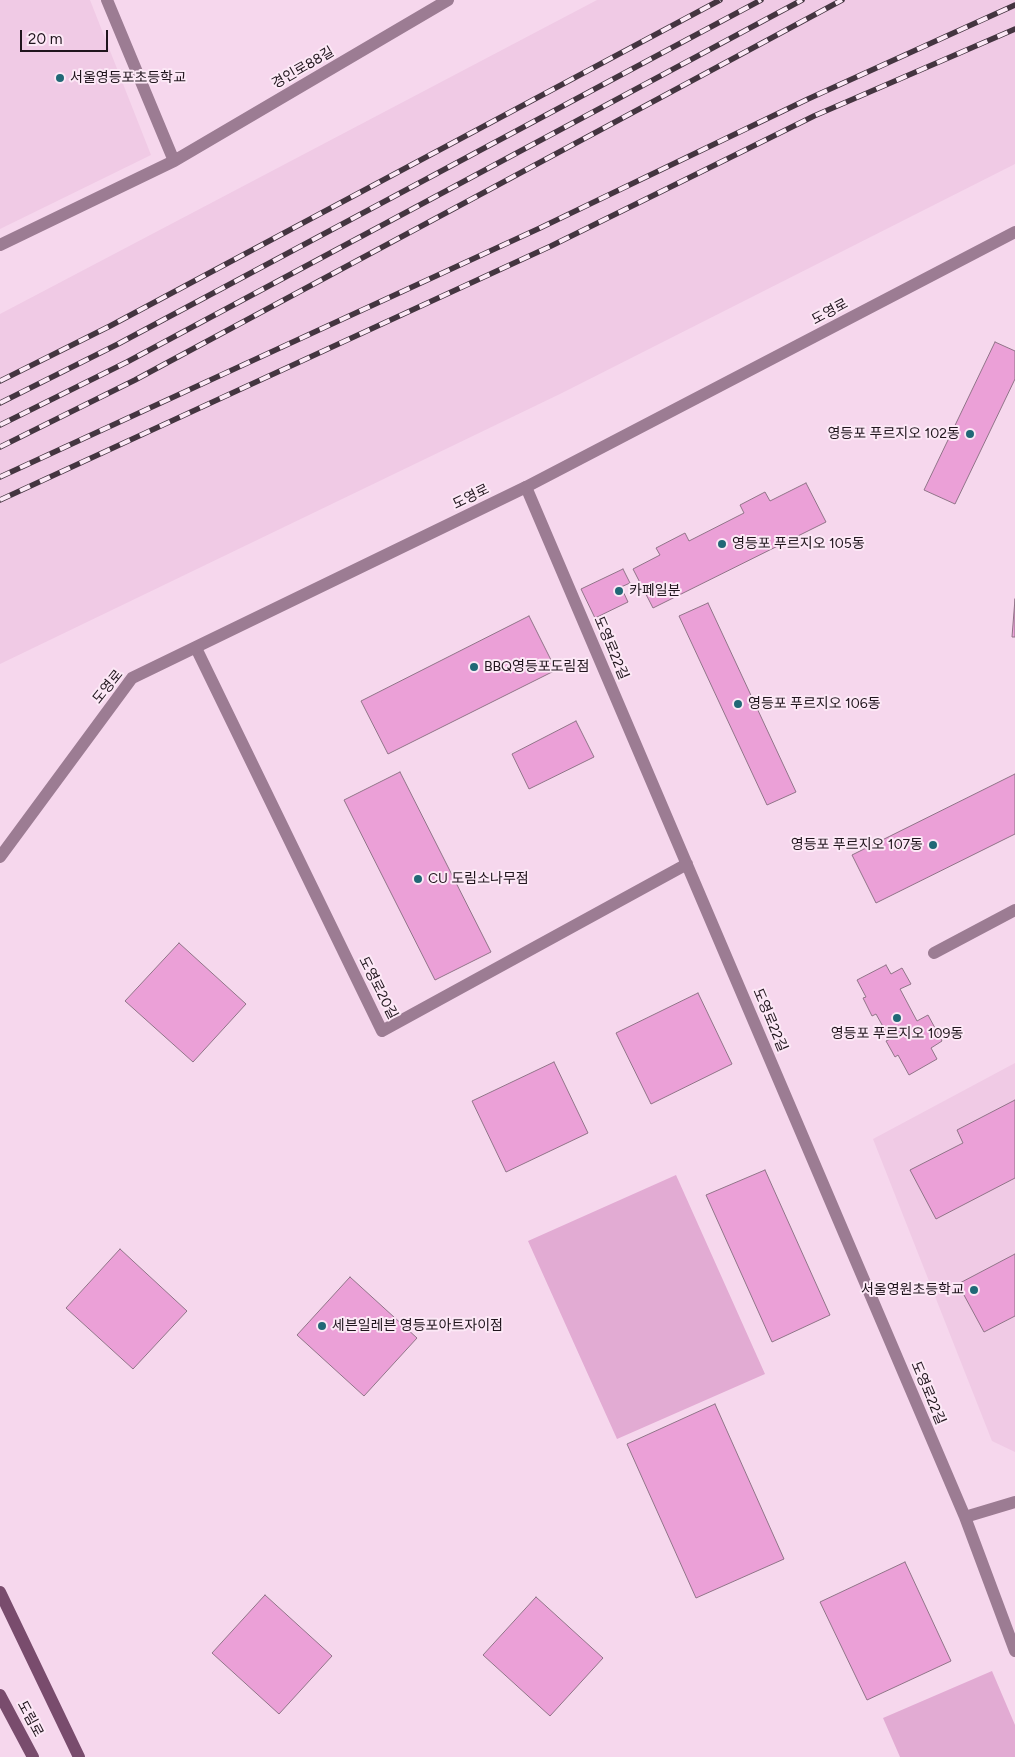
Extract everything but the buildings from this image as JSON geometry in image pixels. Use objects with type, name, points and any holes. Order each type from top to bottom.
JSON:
[{"type":"main road","points":[[0,1592],[79,1757]]},
{"type":"main road","name":"도림로","points":[[0,1696],[33,1757]]},
{"type":"street","points":[[107,0],[174,161]]},
{"type":"street","name":"경인로88길","points":[[0,245],[174,161],[448,0]]},
{"type":"street","name":"도영로","points":[[0,857],[132,678],[526,487],[1015,232]]},
{"type":"street","name":"도영로22길","points":[[526,487],[965,1517],[1015,1651]]},
{"type":"street","name":"도영로20길","points":[[196,648],[382,1031],[687,864]]},
{"type":"street","points":[[934,953],[1015,910]]},
{"type":"street","points":[[965,1517],[1015,1502]]},
{"type":"shaded area","name":"서울영등포초등학교","points":[[0,0],[90,0],[151,155],[0,229]]},
{"type":"shaded area","points":[[597,0],[1015,0],[1015,164],[562,393],[0,664],[0,314]]},
{"type":"shaded area","name":"서울영원초등학교","points":[[1015,1063],[1015,1452],[992,1441],[873,1139]]},
{"type":"shaded area","points":[[676,1175],[765,1374],[617,1439],[528,1241]]},
{"type":"shaded area","points":[[992,1671],[1015,1725],[1015,1757],[900,1757],[883,1718]]},
{"type":"railway","points":[[0,381],[110,326],[720,0]]},
{"type":"railway","points":[[0,403],[118,344],[761,0]]},
{"type":"railway","points":[[0,425],[127,362],[802,0]]},
{"type":"railway","points":[[0,447],[135,380],[842,0]]},
{"type":"railway","points":[[0,477],[540,228],[808,99],[1015,5]]},
{"type":"railway","points":[[0,500],[551,246],[814,116],[1015,29]]},
{"type":"place","name":"서울영등포초등학교","points":[[60,78]]},
{"type":"place","name":"영등포 푸르지오 102동","points":[[970,434]]},
{"type":"place","name":"영등포 푸르지오 105동","points":[[722,544]]},
{"type":"place","name":"카페일분","points":[[619,591]]},
{"type":"place","name":"BBQ영등포도림점","points":[[474,667]]},
{"type":"place","name":"영등포 푸르지오 106동","points":[[738,704]]},
{"type":"place","name":"영등포 푸르지오 107동","points":[[933,845]]},
{"type":"place","name":"CU 도림소나무점","points":[[418,879]]},
{"type":"place","name":"영등포 푸르지오 109동","points":[[897,1018]]},
{"type":"place","name":"서울영원초등학교","points":[[974,1290]]},
{"type":"place","name":"세븐일레븐 영등포아트자이점","points":[[322,1326]]}]
